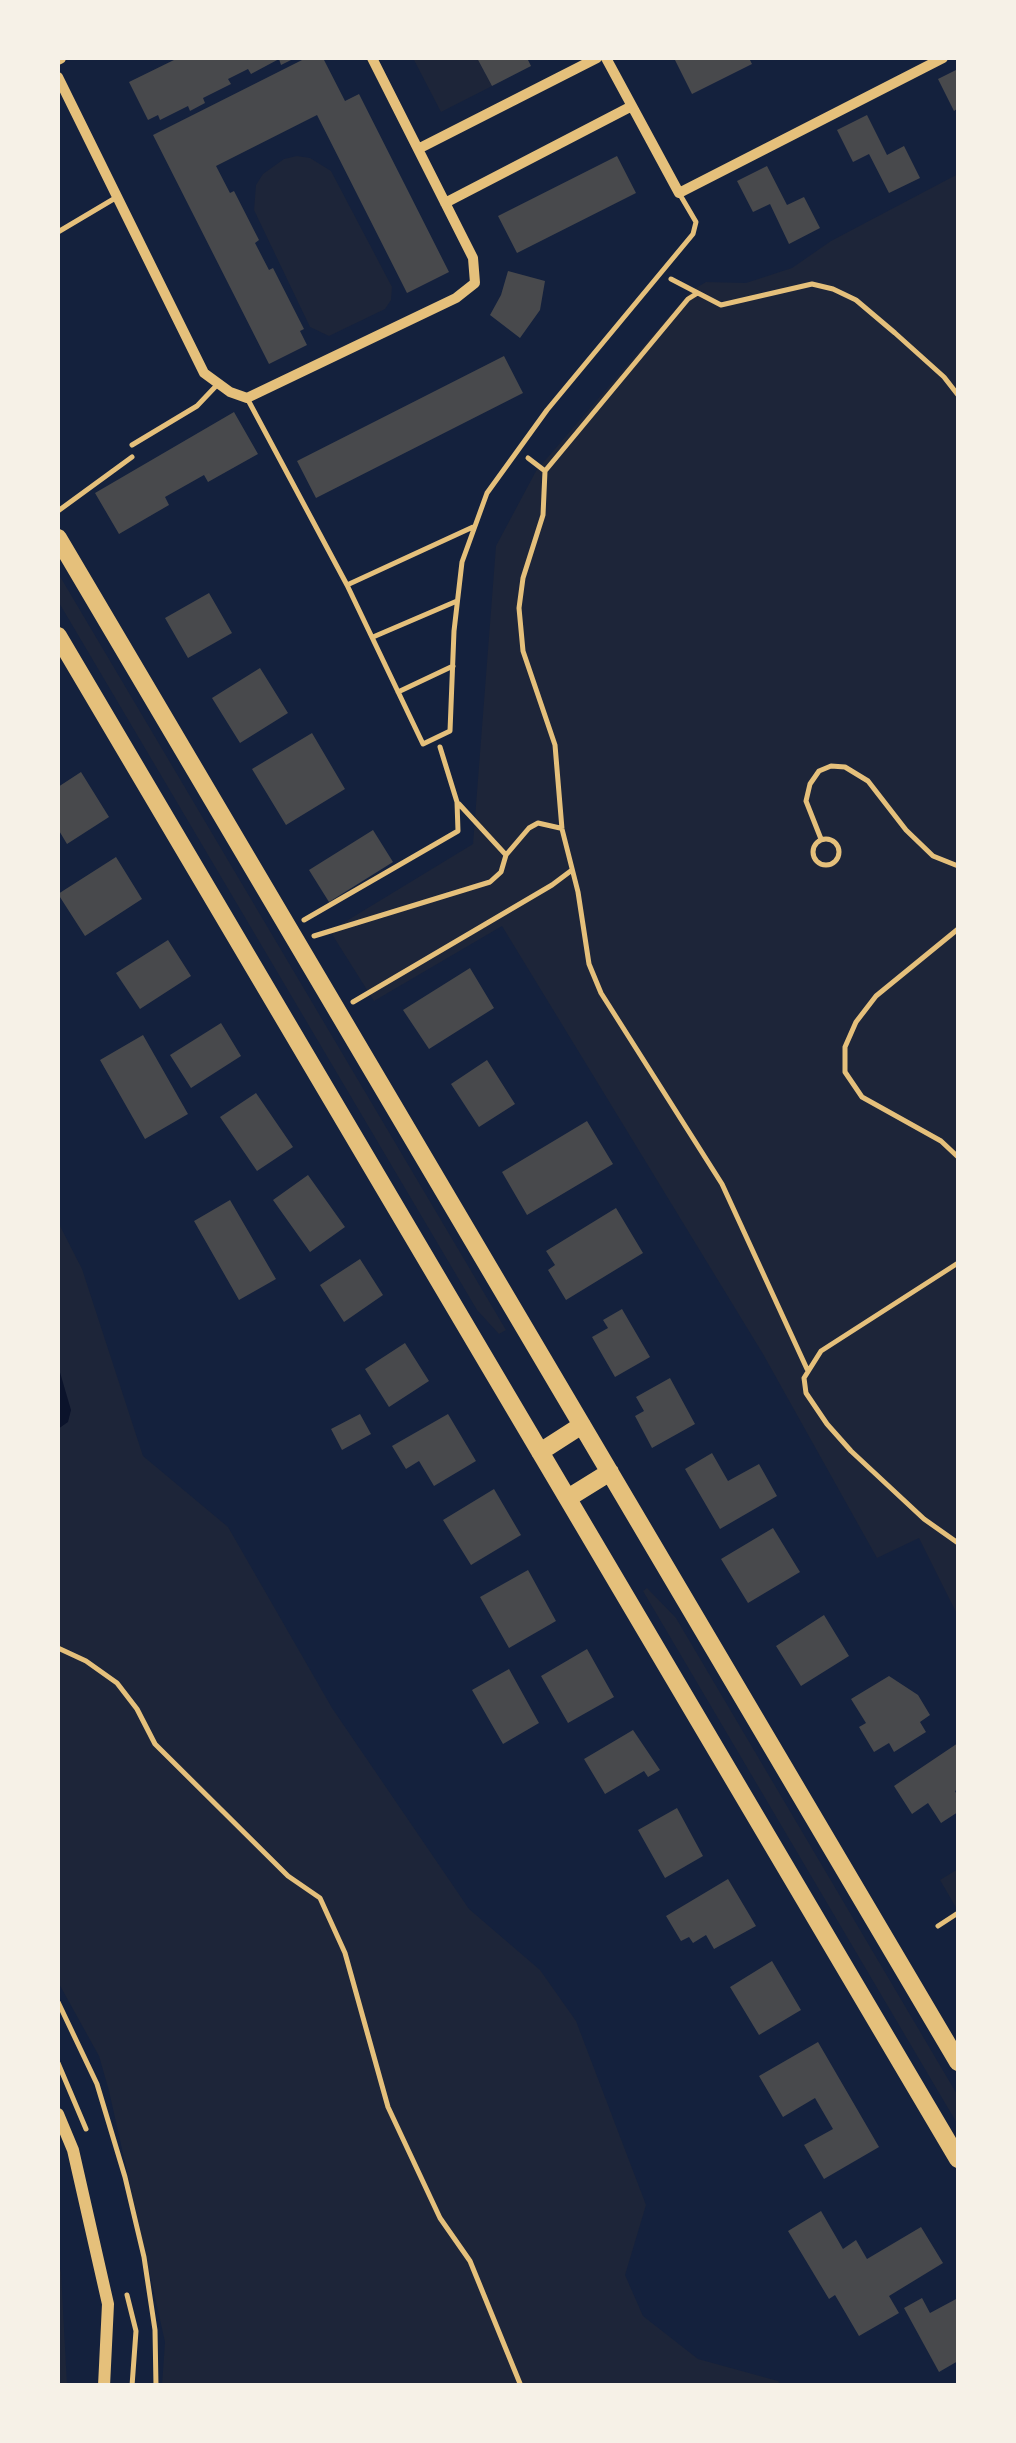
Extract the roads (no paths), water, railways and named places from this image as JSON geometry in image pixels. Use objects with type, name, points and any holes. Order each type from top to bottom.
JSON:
[{"type":"main road","points":[[58,538],[958,2062]]},
{"type":"main road","points":[[58,636],[958,2159]]},
{"type":"main road","points":[[540,1452],[582,1425]]},
{"type":"main road","points":[[568,1498],[610,1472]]},
{"type":"street","points":[[58,77],[204,374],[247,398],[456,298],[475,283],[473,258],[372,58]]},
{"type":"street","points":[[418,149],[597,58]]},
{"type":"street","points":[[606,58],[679,194],[943,58]]},
{"type":"street","points":[[445,202],[630,107]]},
{"type":"street","points":[[58,2114],[73,2150],[108,2304],[104,2386]]},
{"type":"lane","points":[[247,398],[347,585],[424,744],[450,731],[462,562],[487,492],[537,424],[693,234],[696,222],[679,194]]},
{"type":"lane","points":[[58,232],[117,197]]},
{"type":"lane","points":[[132,445],[197,406],[218,384]]},
{"type":"lane","points":[[347,585],[473,528]]},
{"type":"lane","points":[[372,638],[458,600]]},
{"type":"lane","points":[[398,692],[453,666]]},
{"type":"lane","points":[[58,2002],[97,2084],[126,2177],[155,2330],[156,2386]]}]
